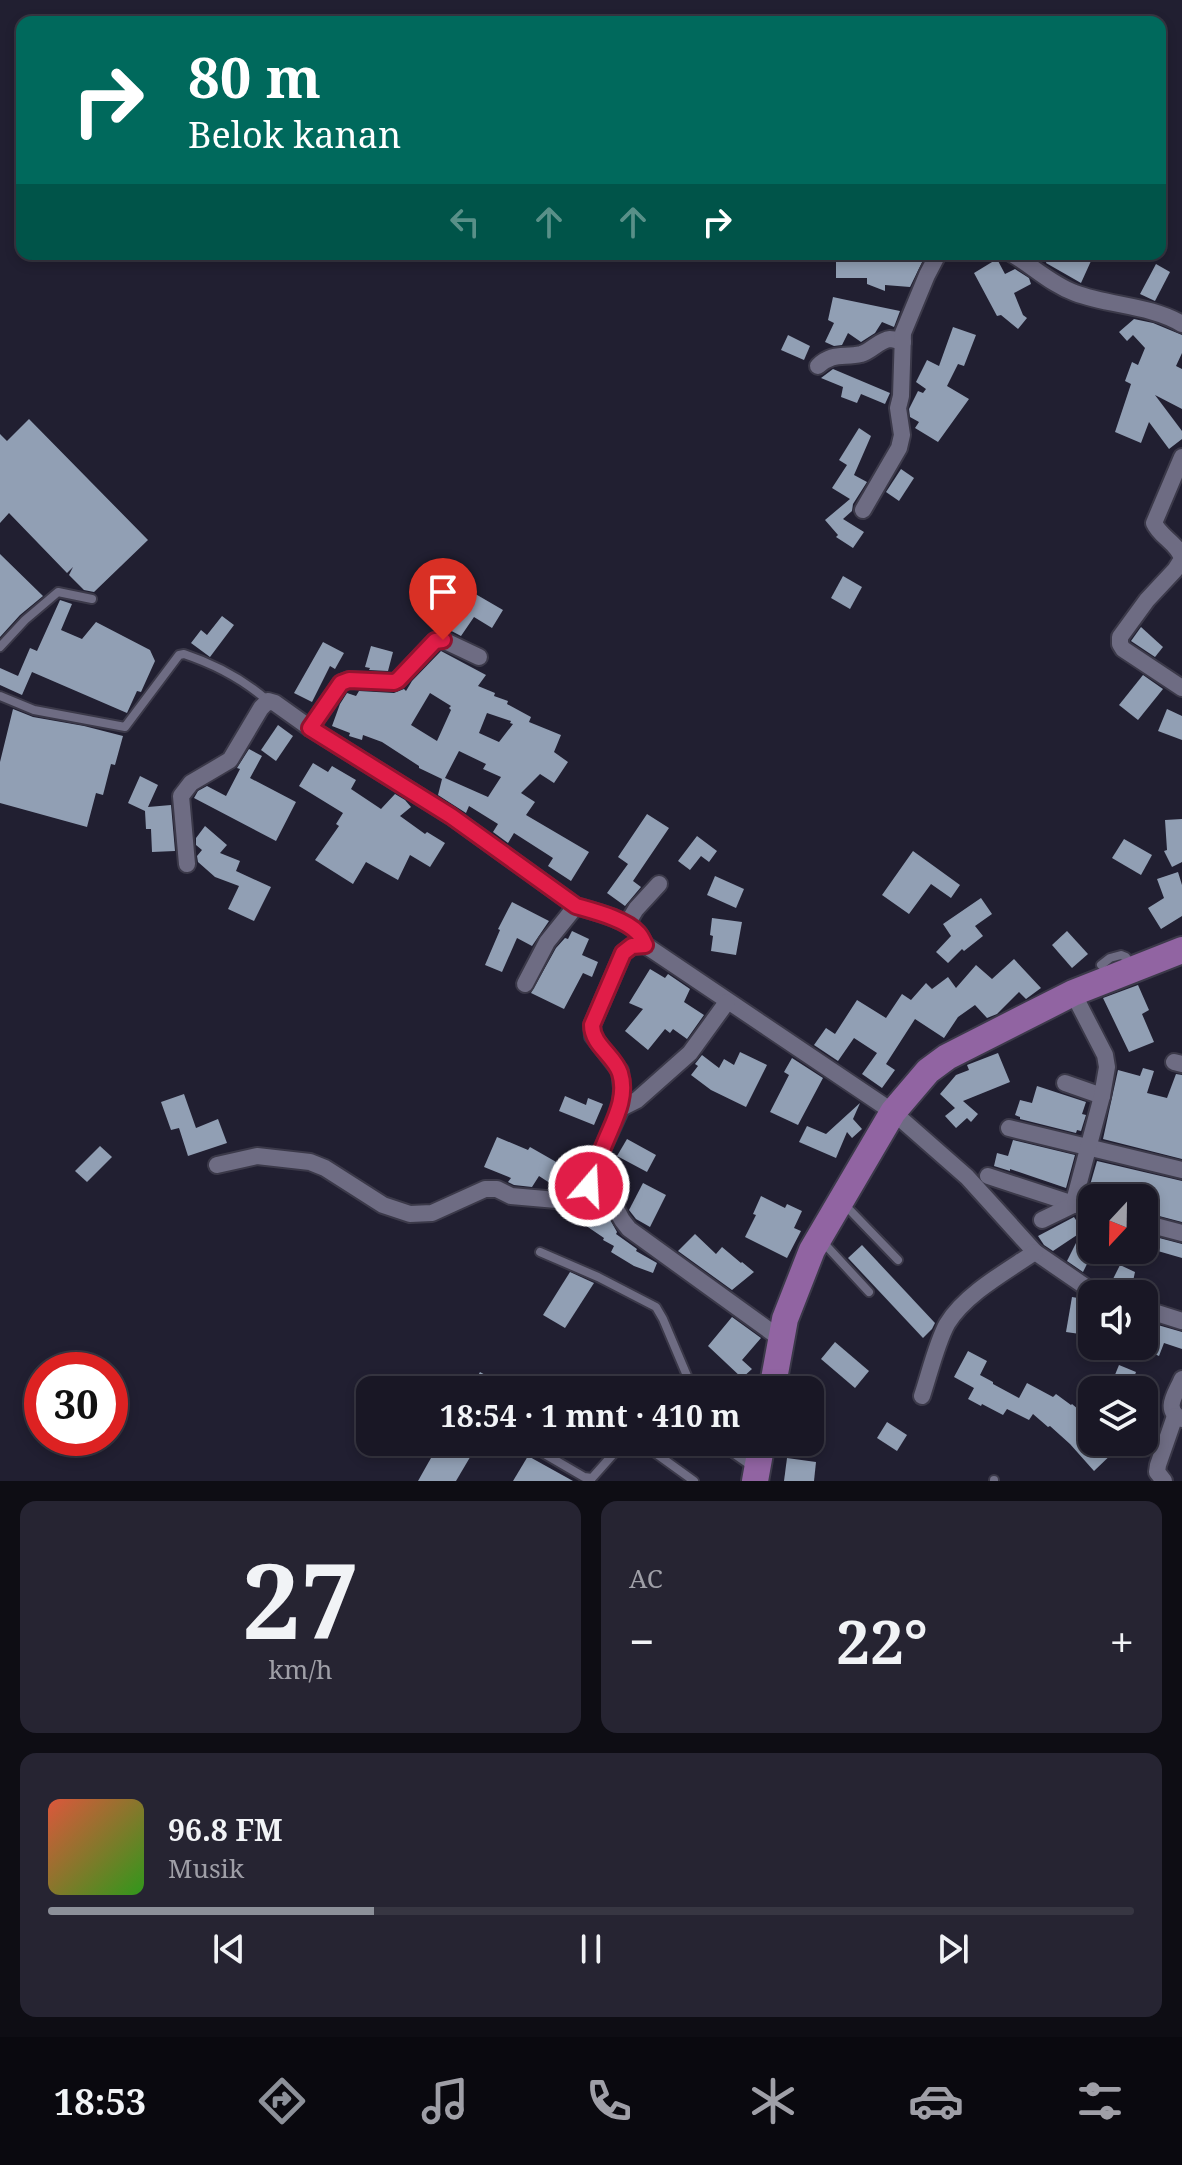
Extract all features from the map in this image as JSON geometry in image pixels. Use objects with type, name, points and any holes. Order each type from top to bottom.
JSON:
[{"type":"main road","points":[[774,1376],[785,1319],[812,1250],[893,1112],[935,1064],[1073,993],[1182,950]]},
{"type":"street","points":[[863,510],[899,448],[902,435],[898,408],[903,333],[935,260]]},
{"type":"street","points":[[1020,260],[1047,279],[1075,293],[1161,314],[1182,324]]},
{"type":"street","points":[[818,366],[835,356],[862,354],[892,339],[903,342]]},
{"type":"street","points":[[1182,457],[1154,523],[1180,551],[1182,559],[1147,600],[1120,637],[1120,642],[1123,649],[1182,688]]},
{"type":"street","points":[[310,728],[341,683],[349,680],[394,682],[435,641],[443,640],[479,657]]},
{"type":"street","points":[[187,864],[181,796],[191,783],[230,760],[261,708],[268,701],[275,703],[451,816],[576,906],[627,924],[638,933],[645,945],[893,1112],[967,1177],[1035,1252],[1078,1282]]},
{"type":"street","points":[[627,924],[659,884]]},
{"type":"street","points":[[525,984],[547,942],[576,906]]},
{"type":"street","points":[[217,1165],[257,1156],[310,1162],[325,1168],[383,1205],[422,1215],[485,1189],[497,1189],[511,1196],[568,1201],[578,1199],[589,1186],[621,1108],[620,1071],[593,1036],[592,1025],[623,953],[632,946],[645,945]]},
{"type":"street","points":[[1042,1220],[1073,1205],[1107,1067],[1105,1055],[1073,993]]},
{"type":"street","points":[[621,1108],[637,1100],[690,1053],[727,1002]]},
{"type":"street","points":[[1065,1083],[1102,1096]]},
{"type":"street","points":[[1009,1128],[1182,1170]]},
{"type":"street","points":[[988,1176],[1078,1206]]},
{"type":"street","points":[[589,1186],[612,1201],[629,1229],[781,1339]]},
{"type":"street","points":[[1158,1227],[1182,1233]]},
{"type":"street","points":[[922,1396],[946,1326],[958,1309],[1035,1252]]},
{"type":"street","points":[[1158,1313],[1182,1321]]},
{"type":"street","points":[[1164,1481],[1160,1478],[1158,1465],[1178,1418],[1171,1411],[1182,1379]]},
{"type":"lane","points":[[0,647],[58,592],[92,599]]},
{"type":"lane","points":[[0,696],[34,710],[125,727],[179,655],[184,654],[251,686],[268,701]]},
{"type":"lane","points":[[1101,965],[1121,955],[1126,957],[1132,968]]},
{"type":"lane","points":[[840,1201],[898,1260]]},
{"type":"lane","points":[[820,1239],[869,1292]]},
{"type":"lane","points":[[540,1252],[656,1307],[687,1376]]},
{"type":"lane","points":[[548,1456],[584,1477],[592,1478],[612,1456]]},
{"type":"lane","points":[[659,1456],[694,1481]]},
{"type":"lane","points":[[734,1456],[756,1475]]},
{"type":"building","points":[[923,260],[910,287],[885,285],[885,291],[867,284],[867,278],[836,278],[836,261]]},
{"type":"building","points":[[998,260],[1005,274],[1015,269],[1029,278],[1031,284],[1014,293],[1027,318],[1018,329],[1001,315],[997,316],[974,273]]},
{"type":"building","points":[[1047,260],[1091,261],[1081,283],[1046,263]]},
{"type":"building","points":[[1156,264],[1170,272],[1155,301],[1140,294]]},
{"type":"building","points":[[833,297],[900,311],[894,327],[882,322],[875,333],[861,342],[848,333],[842,345],[834,346],[825,342],[834,323],[828,320]]},
{"type":"building","points":[[1134,319],[1182,335],[1182,353],[1176,366],[1182,369],[1182,409],[1155,395],[1182,431],[1182,439],[1169,449],[1149,422],[1141,443],[1115,432],[1131,384],[1125,381],[1132,362],[1138,365],[1145,348],[1133,335],[1127,341],[1119,332]]},
{"type":"building","points":[[953,327],[976,335],[964,366],[958,364],[947,386],[969,399],[938,442],[915,428],[919,422],[910,417],[909,409],[918,391],[923,393],[926,389],[916,382],[927,360],[939,366]]},
{"type":"building","points":[[788,335],[810,346],[804,360],[781,350]]},
{"type":"building","points":[[833,369],[890,393],[885,404],[861,394],[857,403],[841,397],[843,387],[821,378]]},
{"type":"building","points":[[29,419],[148,540],[94,592],[84,590],[69,575],[73,567],[67,573],[9,513],[0,523],[0,434],[7,441]]},
{"type":"building","points":[[859,428],[871,436],[854,475],[867,482],[852,511],[843,519],[864,532],[853,548],[836,537],[838,535],[825,520],[850,499],[832,488],[847,465],[839,460]]},
{"type":"building","points":[[901,469],[914,478],[899,501],[886,492]]},
{"type":"building","points":[[0,554],[43,596],[0,637]]},
{"type":"building","points":[[427,565],[453,589],[461,577],[476,586],[472,592],[503,610],[492,628],[474,617],[461,636],[442,626],[450,614],[427,605],[429,599],[411,582]]},
{"type":"building","points":[[843,576],[862,587],[850,609],[831,598]]},
{"type":"building","points":[[60,600],[72,604],[61,630],[82,639],[96,622],[150,650],[155,661],[127,713],[32,672],[22,695],[0,685],[0,668],[18,676],[30,648],[37,651]]},
{"type":"building","points":[[222,616],[234,625],[210,657],[191,643],[201,630],[207,635]]},
{"type":"building","points":[[1141,627],[1163,647],[1155,657],[1131,641]]},
{"type":"building","points":[[323,642],[344,653],[335,669],[330,666],[312,702],[294,693]]},
{"type":"building","points":[[371,646],[393,652],[388,671],[365,667]]},
{"type":"building","points":[[441,651],[486,675],[478,686],[495,693],[494,696],[508,701],[507,704],[531,717],[529,722],[561,735],[554,752],[568,762],[554,783],[540,774],[521,793],[535,802],[526,815],[589,852],[571,881],[548,866],[553,858],[514,833],[508,843],[493,832],[498,824],[469,806],[466,813],[438,795],[442,779],[419,768],[382,742],[363,735],[362,740],[349,736],[350,733],[332,726],[347,693],[356,696],[359,691],[406,691]],"holes":[[[430,693],[451,706],[437,741],[411,725]],[[487,713],[513,724],[499,742],[479,733]],[[459,751],[486,764],[483,769],[501,777],[488,797],[445,778]]]},
{"type":"building","points":[[1143,675],[1163,689],[1138,720],[1119,705]]},
{"type":"building","points":[[13,709],[33,717],[123,736],[103,795],[96,793],[87,827],[0,803],[0,762]]},
{"type":"building","points":[[1167,709],[1182,716],[1182,740],[1158,731]]},
{"type":"building","points":[[278,725],[293,736],[276,761],[261,750]]},
{"type":"building","points":[[249,749],[262,756],[250,778],[296,802],[276,841],[194,798],[198,791],[207,786],[226,796],[240,769],[237,768]]},
{"type":"building","points":[[313,763],[328,772],[332,766],[356,780],[351,789],[381,809],[395,794],[405,800],[411,807],[400,816],[425,834],[427,832],[445,843],[430,867],[410,855],[398,880],[366,862],[353,884],[315,860],[339,826],[336,824],[343,813],[299,786]]},
{"type":"building","points":[[140,776],[158,785],[148,807],[171,805],[175,851],[152,852],[151,829],[146,829],[145,811],[128,803]]},
{"type":"building","points":[[647,814],[669,828],[633,881],[641,887],[625,906],[607,893],[628,864],[618,857]]},
{"type":"building","points":[[1182,819],[1182,862],[1172,867],[1164,851],[1167,850],[1165,820]]},
{"type":"building","points":[[205,826],[227,845],[220,853],[240,861],[236,871],[271,887],[254,921],[228,909],[239,886],[215,877],[198,862],[197,856],[202,850],[196,845],[196,838]]},
{"type":"building","points":[[697,836],[717,851],[709,862],[701,856],[690,870],[678,861]]},
{"type":"building","points":[[1124,839],[1152,855],[1141,875],[1112,858]]},
{"type":"building","points":[[913,851],[960,885],[951,898],[931,884],[909,914],[882,895]]},
{"type":"building","points":[[1178,872],[1182,885],[1182,916],[1161,929],[1148,908],[1164,898],[1157,879]]},
{"type":"building","points":[[715,876],[744,889],[736,908],[707,895]]},
{"type":"building","points":[[981,898],[992,914],[975,926],[983,936],[964,951],[962,949],[948,963],[936,952],[951,936],[943,924]]},
{"type":"building","points":[[512,902],[549,921],[532,946],[517,938],[502,972],[485,965]]},
{"type":"building","points":[[712,918],[742,922],[736,955],[711,951]]},
{"type":"building","points":[[572,931],[589,939],[582,955],[598,962],[592,977],[583,973],[564,1009],[531,993],[556,948],[565,938],[568,939]]},
{"type":"building","points":[[1067,931],[1088,954],[1072,968],[1052,945]]},
{"type":"building","points":[[1014,959],[1041,988],[1026,999],[1019,992],[997,1014],[987,1018],[975,1005],[958,1017],[944,1038],[915,1019],[886,1064],[895,1070],[882,1088],[862,1074],[877,1053],[854,1038],[838,1061],[814,1045],[826,1028],[835,1034],[857,1000],[886,1018],[902,994],[911,1000],[926,983],[932,989],[948,977],[956,988],[976,965],[992,979]]},
{"type":"building","points":[[650,969],[665,978],[668,974],[690,989],[684,1002],[704,1015],[687,1039],[673,1029],[670,1033],[665,1029],[648,1050],[625,1031],[643,1009],[629,1003]]},
{"type":"building","points":[[1138,985],[1149,1010],[1142,1014],[1154,1042],[1129,1052],[1103,998]]},
{"type":"building","points":[[740,1052],[767,1065],[746,1107],[711,1090],[691,1075],[702,1055],[719,1068],[724,1059],[734,1065]]},
{"type":"building","points":[[998,1053],[1010,1082],[963,1101],[978,1114],[971,1122],[967,1118],[956,1128],[945,1116],[955,1108],[940,1094],[956,1075],[969,1070],[967,1065]]},
{"type":"building","points":[[792,1058],[823,1078],[798,1125],[770,1112],[789,1075],[784,1072]]},
{"type":"building","points":[[1143,1068],[1154,1071],[1147,1093],[1167,1098],[1176,1074],[1182,1075],[1182,1159],[1103,1139],[1118,1070],[1140,1076]]},
{"type":"building","points":[[1037,1086],[1086,1102],[1081,1131],[1077,1130],[1076,1133],[1020,1119],[1015,1115],[1020,1100],[1032,1103]]},
{"type":"building","points":[[184,1094],[196,1128],[218,1119],[227,1143],[188,1156],[179,1128],[171,1130],[161,1102]]},
{"type":"building","points":[[565,1096],[586,1105],[588,1098],[603,1104],[594,1125],[559,1111]]},
{"type":"building","points":[[860,1103],[853,1119],[862,1129],[852,1138],[847,1132],[836,1158],[799,1142],[807,1126],[826,1134]]},
{"type":"building","points":[[497,1137],[528,1150],[530,1147],[558,1163],[560,1161],[581,1176],[572,1189],[567,1190],[559,1189],[539,1176],[532,1187],[514,1185],[508,1182],[511,1178],[484,1167]]},
{"type":"building","points":[[627,1139],[656,1155],[647,1172],[617,1156]]},
{"type":"building","points":[[1013,1140],[1075,1155],[1066,1188],[994,1166],[997,1153],[1008,1156]]},
{"type":"building","points":[[100,1146],[112,1157],[87,1182],[75,1171]]},
{"type":"building","points":[[1097,1161],[1182,1181],[1182,1222],[1158,1216],[1158,1184],[1090,1184]]},
{"type":"building","points":[[643,1183],[666,1195],[650,1227],[636,1219],[629,1210]]},
{"type":"building","points":[[761,1196],[785,1208],[787,1204],[802,1211],[794,1228],[801,1231],[787,1258],[745,1237]]},
{"type":"building","points":[[592,1201],[604,1209],[616,1234],[657,1263],[653,1273],[611,1252],[614,1246],[579,1221]]},
{"type":"building","points":[[1074,1217],[1078,1223],[1078,1234],[1053,1251],[1038,1236]]},
{"type":"building","points":[[695,1234],[716,1254],[722,1247],[754,1272],[732,1290],[678,1251]]},
{"type":"building","points":[[1158,1238],[1182,1244],[1182,1258],[1158,1251]]},
{"type":"building","points":[[1078,1239],[1078,1264],[1087,1264],[1083,1272],[1067,1261]]},
{"type":"building","points":[[862,1245],[935,1323],[923,1338],[848,1258]]},
{"type":"building","points":[[1120,1265],[1135,1272],[1133,1280],[1112,1280]]},
{"type":"building","points":[[570,1272],[594,1283],[565,1328],[543,1315]]},
{"type":"building","points":[[1072,1297],[1078,1298],[1078,1334],[1066,1332]]},
{"type":"building","points":[[732,1317],[761,1338],[742,1360],[752,1369],[744,1376],[740,1376],[708,1346]]},
{"type":"building","points":[[1158,1325],[1182,1332],[1182,1349],[1164,1343],[1159,1356]]},
{"type":"building","points":[[835,1342],[869,1371],[855,1388],[821,1359]]},
{"type":"building","points":[[968,1351],[987,1361],[980,1375],[1019,1398],[1027,1383],[1053,1397],[1056,1394],[1078,1409],[1078,1453],[1033,1414],[1029,1420],[1007,1409],[1003,1415],[968,1399],[974,1388],[954,1377]]},
{"type":"building","points":[[1119,1365],[1136,1372],[1134,1376],[1114,1376]]},
{"type":"building","points":[[887,1422],[907,1435],[897,1451],[877,1438]]},
{"type":"building","points":[[432,1456],[471,1456],[456,1481],[418,1481]]},
{"type":"building","points":[[528,1456],[573,1481],[513,1481]]},
{"type":"building","points":[[1081,1456],[1110,1456],[1094,1471]]},
{"type":"building","points":[[787,1458],[816,1462],[814,1481],[784,1481]]},
{"type":"route","points":[[443,640],[435,641],[394,682],[349,680],[341,683],[310,728],[451,816],[576,906],[600,912],[627,924],[638,933],[645,945],[632,946],[623,953],[592,1025],[593,1036],[620,1071],[622,1088],[621,1108],[589,1186]]}]
